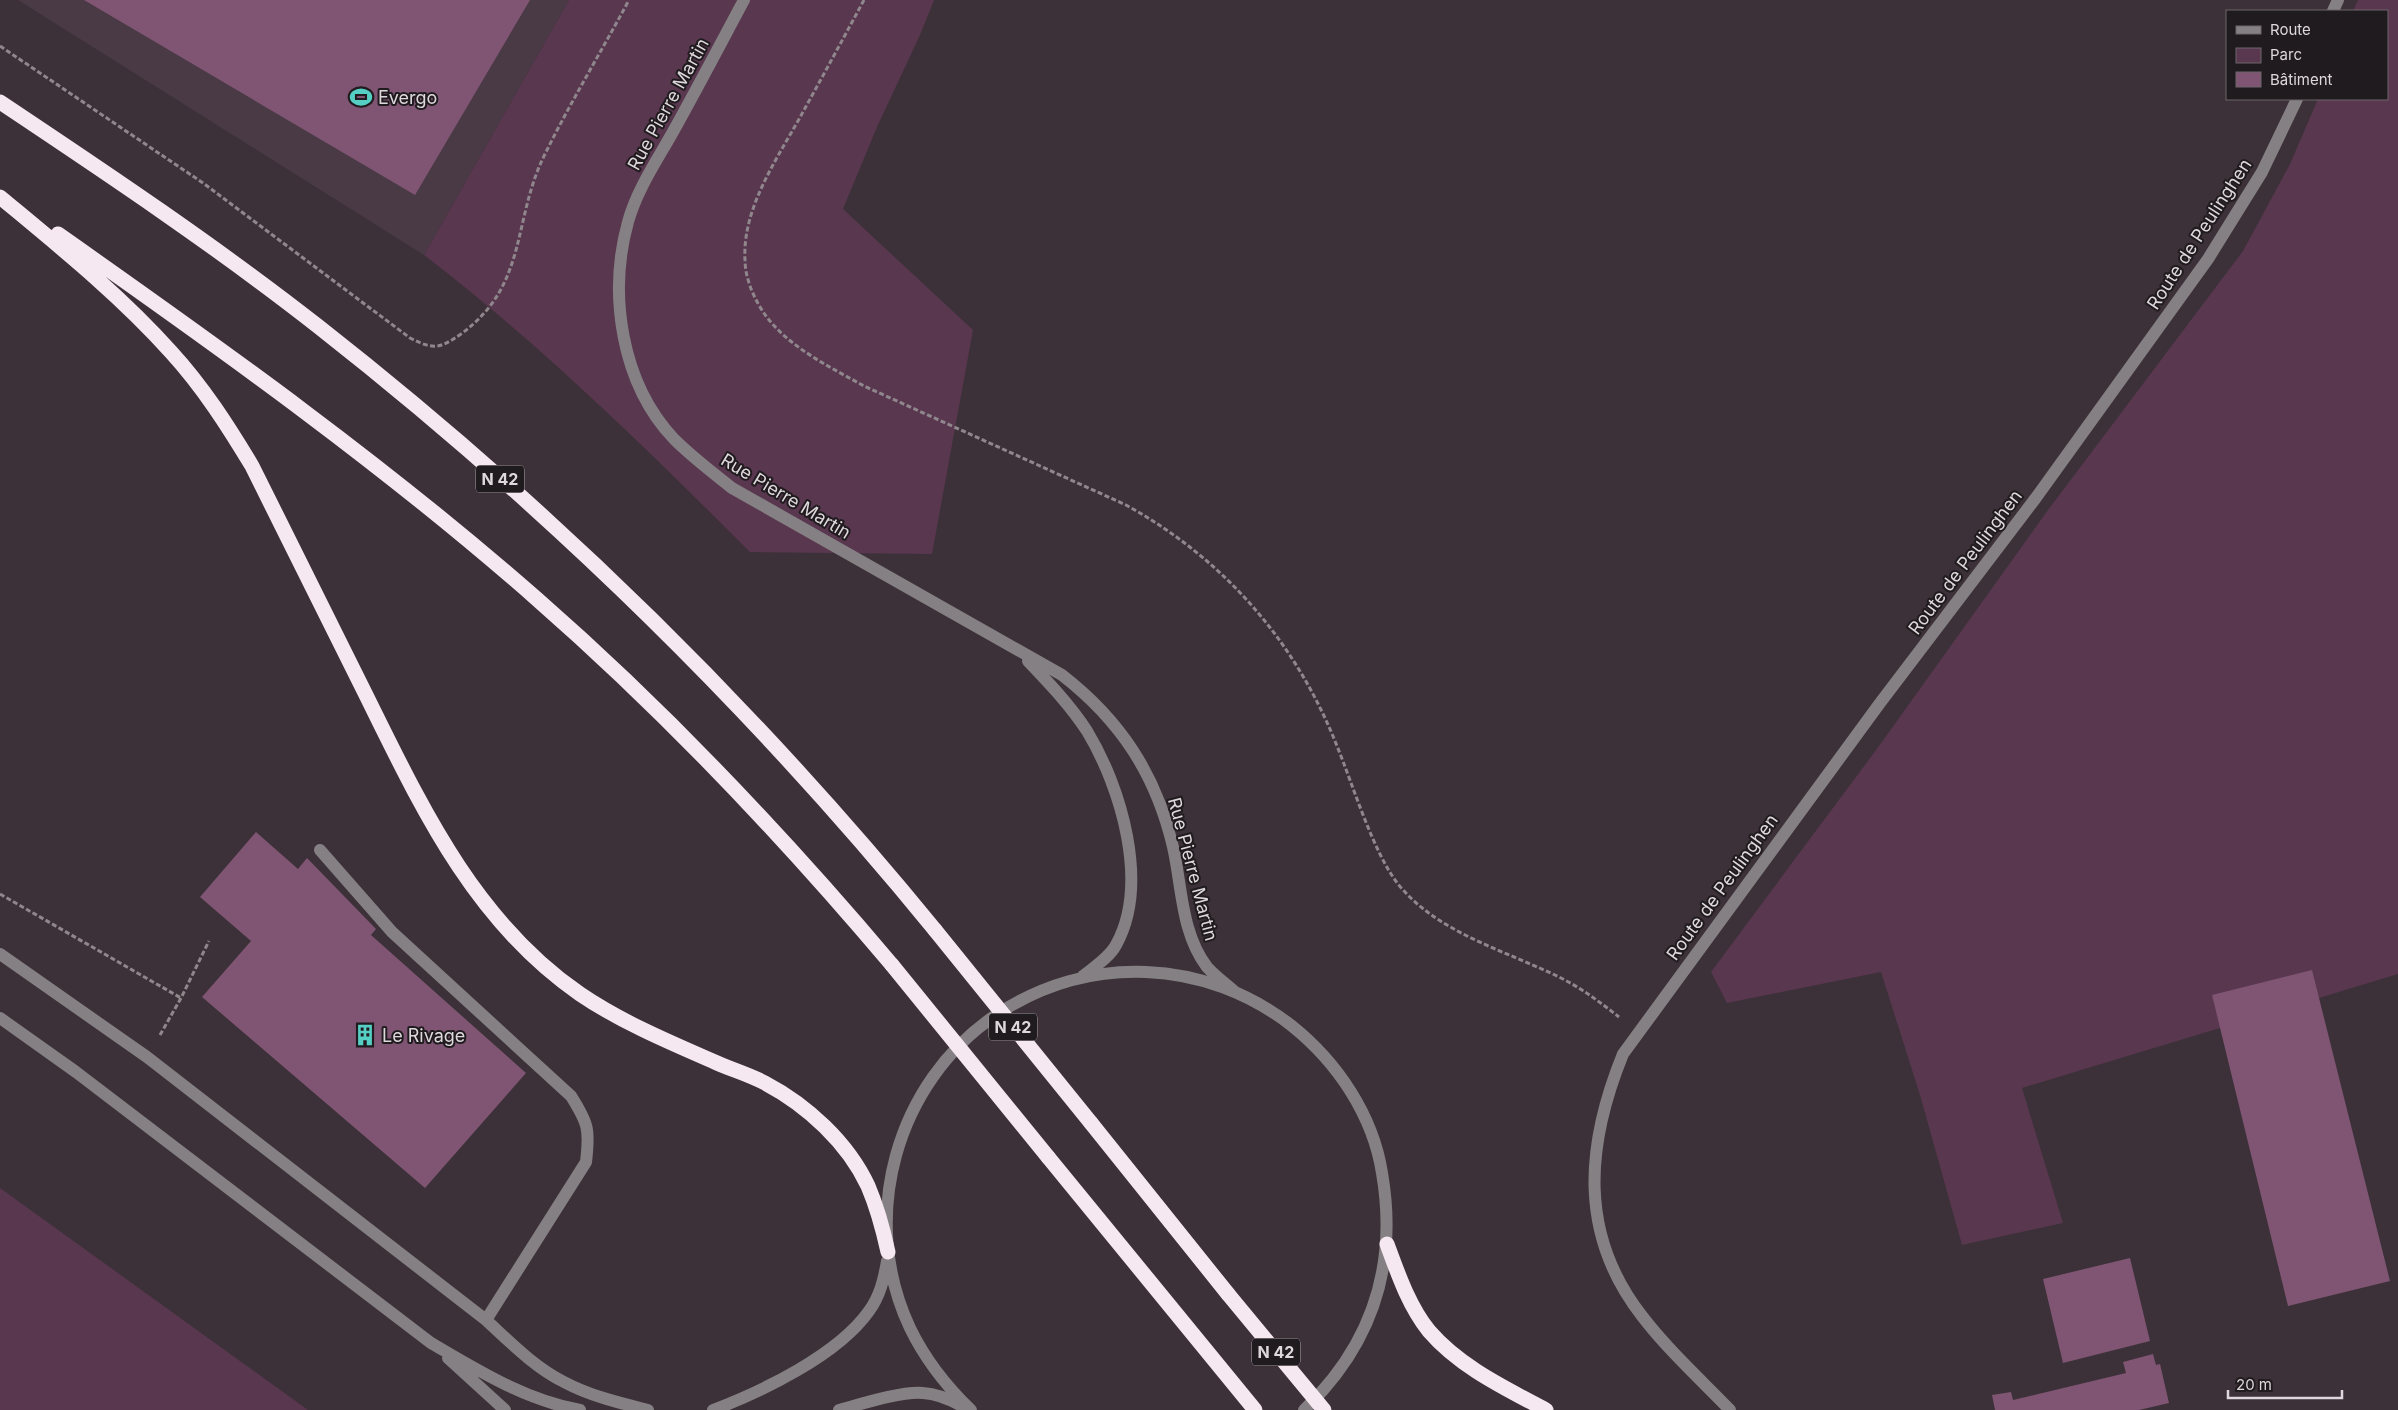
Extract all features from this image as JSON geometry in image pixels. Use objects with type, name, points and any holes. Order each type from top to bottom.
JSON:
[{"type":"highway","name":"N 42","points":[[0,102],[217,250],[311,320],[418,407],[592,562],[738,705],[870,851],[1324,1410]]},
{"type":"highway","points":[[0,195],[200,334],[378,467],[538,600],[620,674],[760,815],[831,892],[1255,1410]]},
{"type":"highway","points":[[0,195],[125,305],[171,352],[224,420],[252,466],[435,832],[489,910],[535,958],[582,995],[678,1046],[763,1082],[787,1095],[812,1114],[847,1153],[865,1180],[879,1215],[888,1252]]},
{"type":"highway","points":[[1387,1244],[1399,1277],[1413,1306],[1428,1329],[1445,1347],[1465,1364],[1546,1410]]},
{"type":"street","name":"Rue Pierre Martin","points":[[744,0],[644,184],[628,220],[620,259],[618,298],[624,338],[636,378],[654,413],[673,438],[699,463],[732,488],[1062,675],[1087,695],[1114,722],[1135,752],[1150,780],[1173,846],[1185,916],[1198,953],[1208,968],[1235,992]]},
{"type":"street","name":"Route de Peulinghen","points":[[1730,1410],[1667,1346],[1641,1315],[1618,1280],[1603,1245],[1594,1207],[1595,1168],[1601,1120],[1612,1079],[1623,1054],[1637,1032],[1874,711],[2035,499],[2208,258],[2262,172],[2297,100]]},
{"type":"street","name":"Rue Pierre Martin","points":[[1018,650],[1060,695],[1087,731],[1108,773],[1117,796],[1125,826],[1132,897],[1126,923],[1112,951],[1081,978]]},
{"type":"street","points":[[320,850],[392,932],[571,1096],[586,1120],[588,1143],[586,1162],[486,1320]]},
{"type":"street","points":[[0,954],[147,1057],[486,1320],[524,1356],[564,1383],[609,1400],[648,1410]]},
{"type":"street","points":[[971,1410],[936,1372],[910,1327],[895,1286],[888,1252],[888,1199],[898,1148],[918,1100],[932,1078],[966,1038],[1008,1007],[1056,985],[1081,978],[1133,972],[1185,976],[1235,992],[1281,1017],[1321,1052],[1352,1094],[1368,1125],[1381,1166],[1388,1218],[1387,1244],[1380,1286],[1366,1326],[1356,1346],[1333,1380],[1304,1410]]},
{"type":"street","points":[[0,1018],[91,1084],[432,1343],[505,1410]]},
{"type":"street","points":[[713,1410],[763,1390],[836,1344],[854,1328],[869,1312],[879,1294],[888,1252]]},
{"type":"street","points":[[432,1343],[490,1378],[531,1397],[580,1410]]},
{"type":"street","points":[[840,1410],[884,1399],[922,1393],[946,1398],[971,1410]]},
{"type":"path","points":[[0,46],[203,183],[410,338],[429,348],[443,346],[468,328],[481,316],[501,290],[514,262],[533,181],[568,110],[630,0]]},
{"type":"path","points":[[864,0],[760,192],[751,220],[744,260],[751,288],[767,316],[792,343],[856,382],[1126,505],[1160,524],[1191,546],[1240,590],[1272,628],[1304,676],[1325,714],[1377,846],[1398,883],[1422,908],[1453,928],[1563,979],[1590,994],[1637,1032]]},
{"type":"path","points":[[0,894],[181,998]]},
{"type":"path","points":[[147,1057],[181,998],[209,941]]},
{"type":"shaded area","name":"Evergo","points":[[18,0],[569,0],[424,255]]},
{"type":"green space","points":[[569,0],[934,0],[920,35],[877,127],[843,209],[973,330],[932,554],[750,552],[632,436],[551,361],[424,255]]},
{"type":"green space","points":[[2358,0],[2398,0],[2398,974],[2022,1088],[2063,1223],[1962,1245],[1920,1095],[1881,972],[1727,1003],[1711,972],[1879,746],[2048,510],[2243,251],[2290,164],[2318,100],[2388,100],[2388,10],[2353,10]]},
{"type":"green space","points":[[0,1188],[308,1410],[0,1410]]},
{"type":"building","name":"Evergo","points":[[84,0],[530,0],[415,195]]},
{"type":"building","name":"Le Rivage","points":[[256,832],[298,869],[307,858],[376,929],[371,935],[526,1073],[425,1188],[202,997],[251,941],[200,897]]},
{"type":"building","points":[[2312,970],[2390,1281],[2288,1306],[2212,995]]},
{"type":"building","points":[[2130,1258],[2150,1341],[2063,1363],[2043,1279]]},
{"type":"building","points":[[2153,1354],[2156,1365],[2160,1364],[2169,1403],[2139,1410],[1995,1410],[1992,1395],[2011,1392],[2013,1400],[2126,1373],[2123,1362]]},
{"type":"place","name":"Evergo","points":[[361,97]]},
{"type":"place","name":"Le Rivage","points":[[365,1035]]}]
